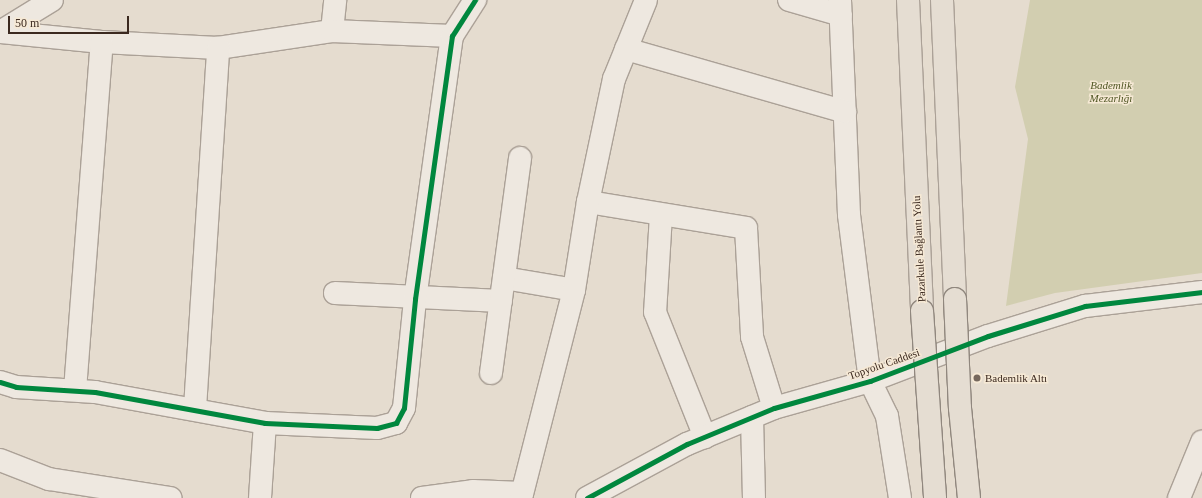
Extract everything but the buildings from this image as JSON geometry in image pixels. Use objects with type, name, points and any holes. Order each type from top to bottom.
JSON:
[{"type":"main road","name":"Pazarkule Bağlantı Yolu","points":[[908,0],[922,311],[935,498]]},
{"type":"main road","points":[[942,0],[960,408],[969,498]]},
{"type":"street","points":[[0,32],[52,0]]},
{"type":"street","points":[[332,31],[335,0]]},
{"type":"street","points":[[0,382],[16,387],[75,390],[195,408],[266,423],[377,428],[396,423],[404,408],[415,297],[452,36],[475,0]]},
{"type":"street","points":[[422,498],[473,491],[521,496],[574,290],[588,202],[614,79],[646,0]]},
{"type":"street","points":[[789,0],[840,7],[849,215],[870,381],[887,416],[900,498]]},
{"type":"street","points":[[0,32],[102,42],[218,48],[332,31],[452,36]]},
{"type":"street","points":[[75,390],[102,42]]},
{"type":"street","points":[[195,408],[218,48]]},
{"type":"street","points":[[626,49],[845,112]]},
{"type":"street","points":[[491,373],[520,158]]},
{"type":"street","points":[[588,202],[746,228],[752,337],[774,408]]},
{"type":"street","points":[[662,215],[655,312],[704,437]]},
{"type":"street","points":[[504,278],[574,290]]},
{"type":"street","name":"Topyolu Caddesi","points":[[587,498],[704,437],[774,408],[870,381],[988,336],[1058,313],[1114,301],[1202,292]]},
{"type":"street","points":[[335,293],[501,301]]},
{"type":"street","points":[[752,417],[754,498]]},
{"type":"street","points":[[260,498],[266,423]]},
{"type":"street","points":[[1179,498],[1202,442]]},
{"type":"street","points":[[0,460],[49,479],[171,498]]},
{"type":"green space","name":"Bademlik Mezarlığı","points":[[1030,0],[1202,0],[1202,273],[1055,293],[1006,306],[1028,139],[1015,87]]},
{"type":"cycle path","points":[[0,382],[16,387],[95,392],[265,423],[377,428],[396,423],[404,408],[415,299],[452,36],[475,0]]},
{"type":"cycle path","points":[[587,498],[687,444],[774,408],[870,381],[988,336],[1085,306],[1202,292]]},
{"type":"place","name":"Bademlik Altı","points":[[977,378]]}]
